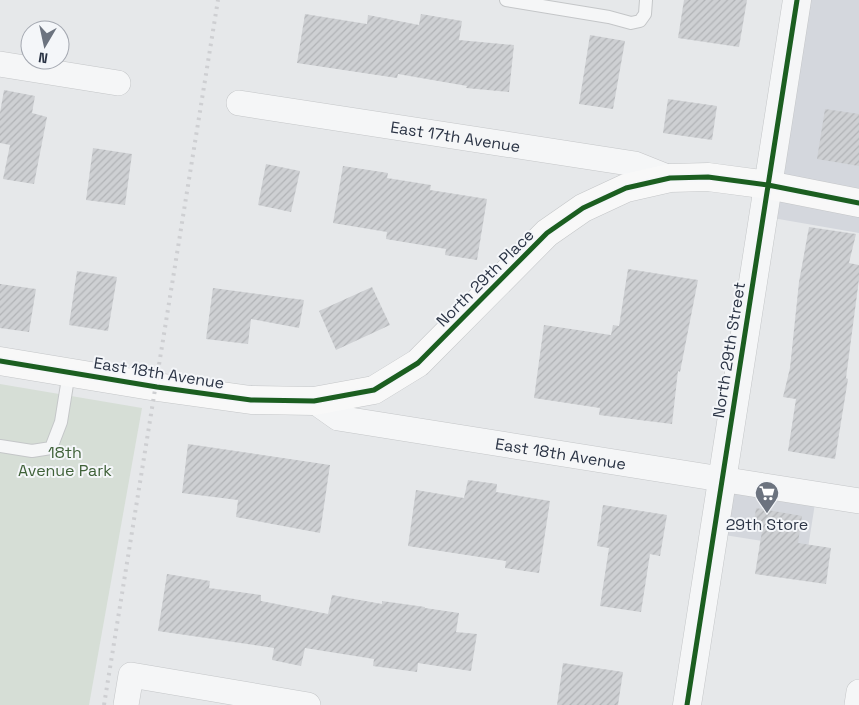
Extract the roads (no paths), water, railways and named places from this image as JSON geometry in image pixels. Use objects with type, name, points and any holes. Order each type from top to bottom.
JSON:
[{"type":"main road","name":"North 29th Place","points":[[314,402],[374,390],[410,368],[479,303],[547,233],[583,208],[626,188],[670,178],[708,177],[768,185]]},
{"type":"main road","points":[[768,185],[859,202]]},
{"type":"main road","name":"East 18th Avenue","points":[[0,360],[251,400],[314,402]]},
{"type":"street","name":"North 29th Street","points":[[687,705],[797,0]]},
{"type":"street","points":[[0,64],[118,83]]},
{"type":"street","name":"East 17th Avenue","points":[[239,102],[635,164],[670,178]]},
{"type":"street","name":"East 18th Avenue","points":[[314,402],[338,418],[859,501]]},
{"type":"street","points":[[126,705],[131,675],[308,705]]},
{"type":"street","points":[[857,705],[859,692]]},
{"type":"lane","points":[[506,0],[609,17],[631,23],[640,21],[645,14],[646,0]]},
{"type":"lane","points":[[0,446],[32,451],[51,448],[61,422],[69,372]]},
{"type":"railway","points":[[104,705],[218,0]]},
{"type":"place","name":"29th Store","points":[[767,514]]},
{"type":"park label","name":"18th Avenue Park","points":[[65,461]]}]
